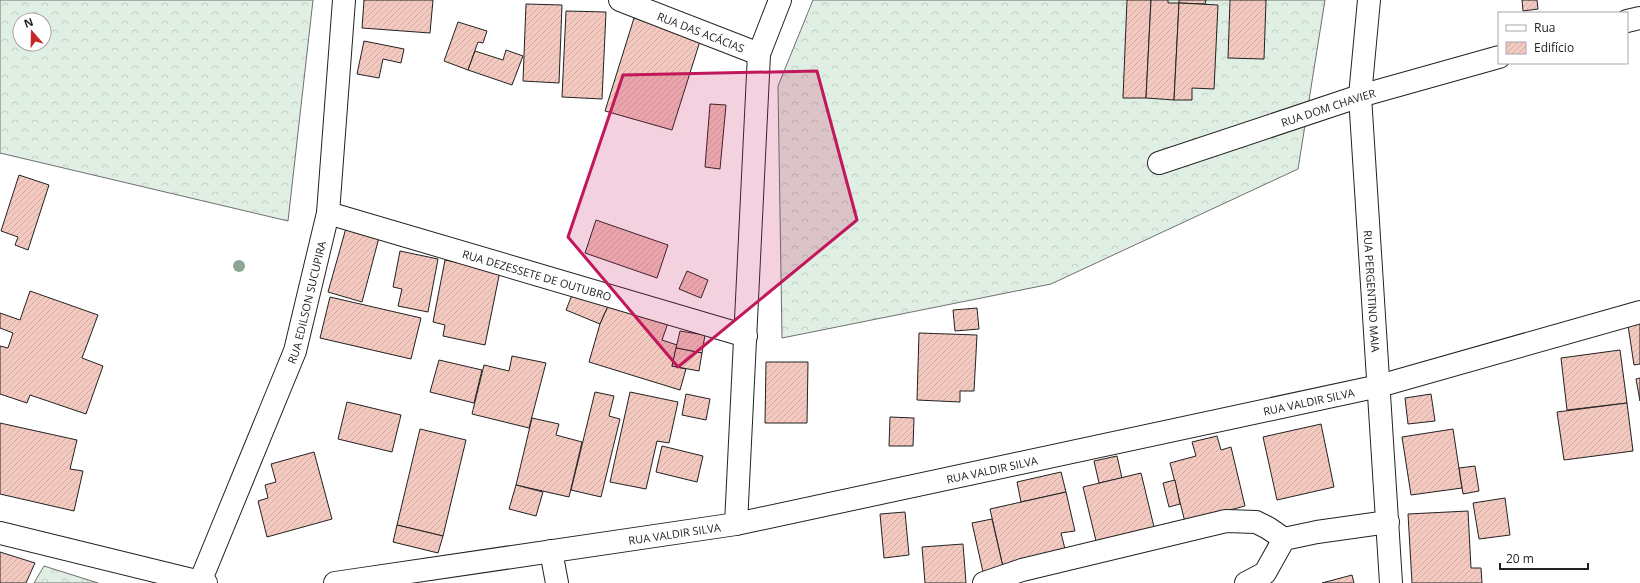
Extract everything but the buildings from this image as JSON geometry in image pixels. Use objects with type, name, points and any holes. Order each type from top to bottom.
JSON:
[{"type":"street","name":"RUA EDILSON SUCUPIRA","points":[[203,582],[295,351],[328,212],[344,0]]},
{"type":"street","name":"RUA DAS ACÁCIAS","points":[[620,0],[759,54]]},
{"type":"street","points":[[736,524],[759,54],[780,0]]},
{"type":"street","name":"RUA PERGENTINO MAIA","points":[[1369,0],[1360,96],[1391,583]]},
{"type":"street","points":[[1628,21],[1640,18]]},
{"type":"street","name":"RUA DOM CHAVIER","points":[[1159,163],[1360,96],[1498,57]]},
{"type":"street","name":"RUA DEZESSETE DE OUTUBRO","points":[[328,212],[746,336]]},
{"type":"street","name":"RUA VALDIR SILVA","points":[[335,583],[736,524],[1379,386],[1640,312]]},
{"type":"street","points":[[984,583],[1022,570],[1226,521],[1256,522],[1284,539],[1317,532],[1388,522]]},
{"type":"street","points":[[0,533],[203,582]]},
{"type":"street","points":[[1246,583],[1265,573],[1284,539]]},
{"type":"street","points":[[551,551],[557,583]]},
{"type":"highlighted area","points":[[817,71],[857,220],[678,367],[568,237],[623,75]]},
{"type":"green space","points":[[0,0],[313,0],[288,221],[0,153]]},
{"type":"green space","points":[[813,0],[1325,0],[1298,169],[1051,284],[782,338],[778,86]]},
{"type":"green space","points":[[44,566],[98,583],[34,583]]}]
